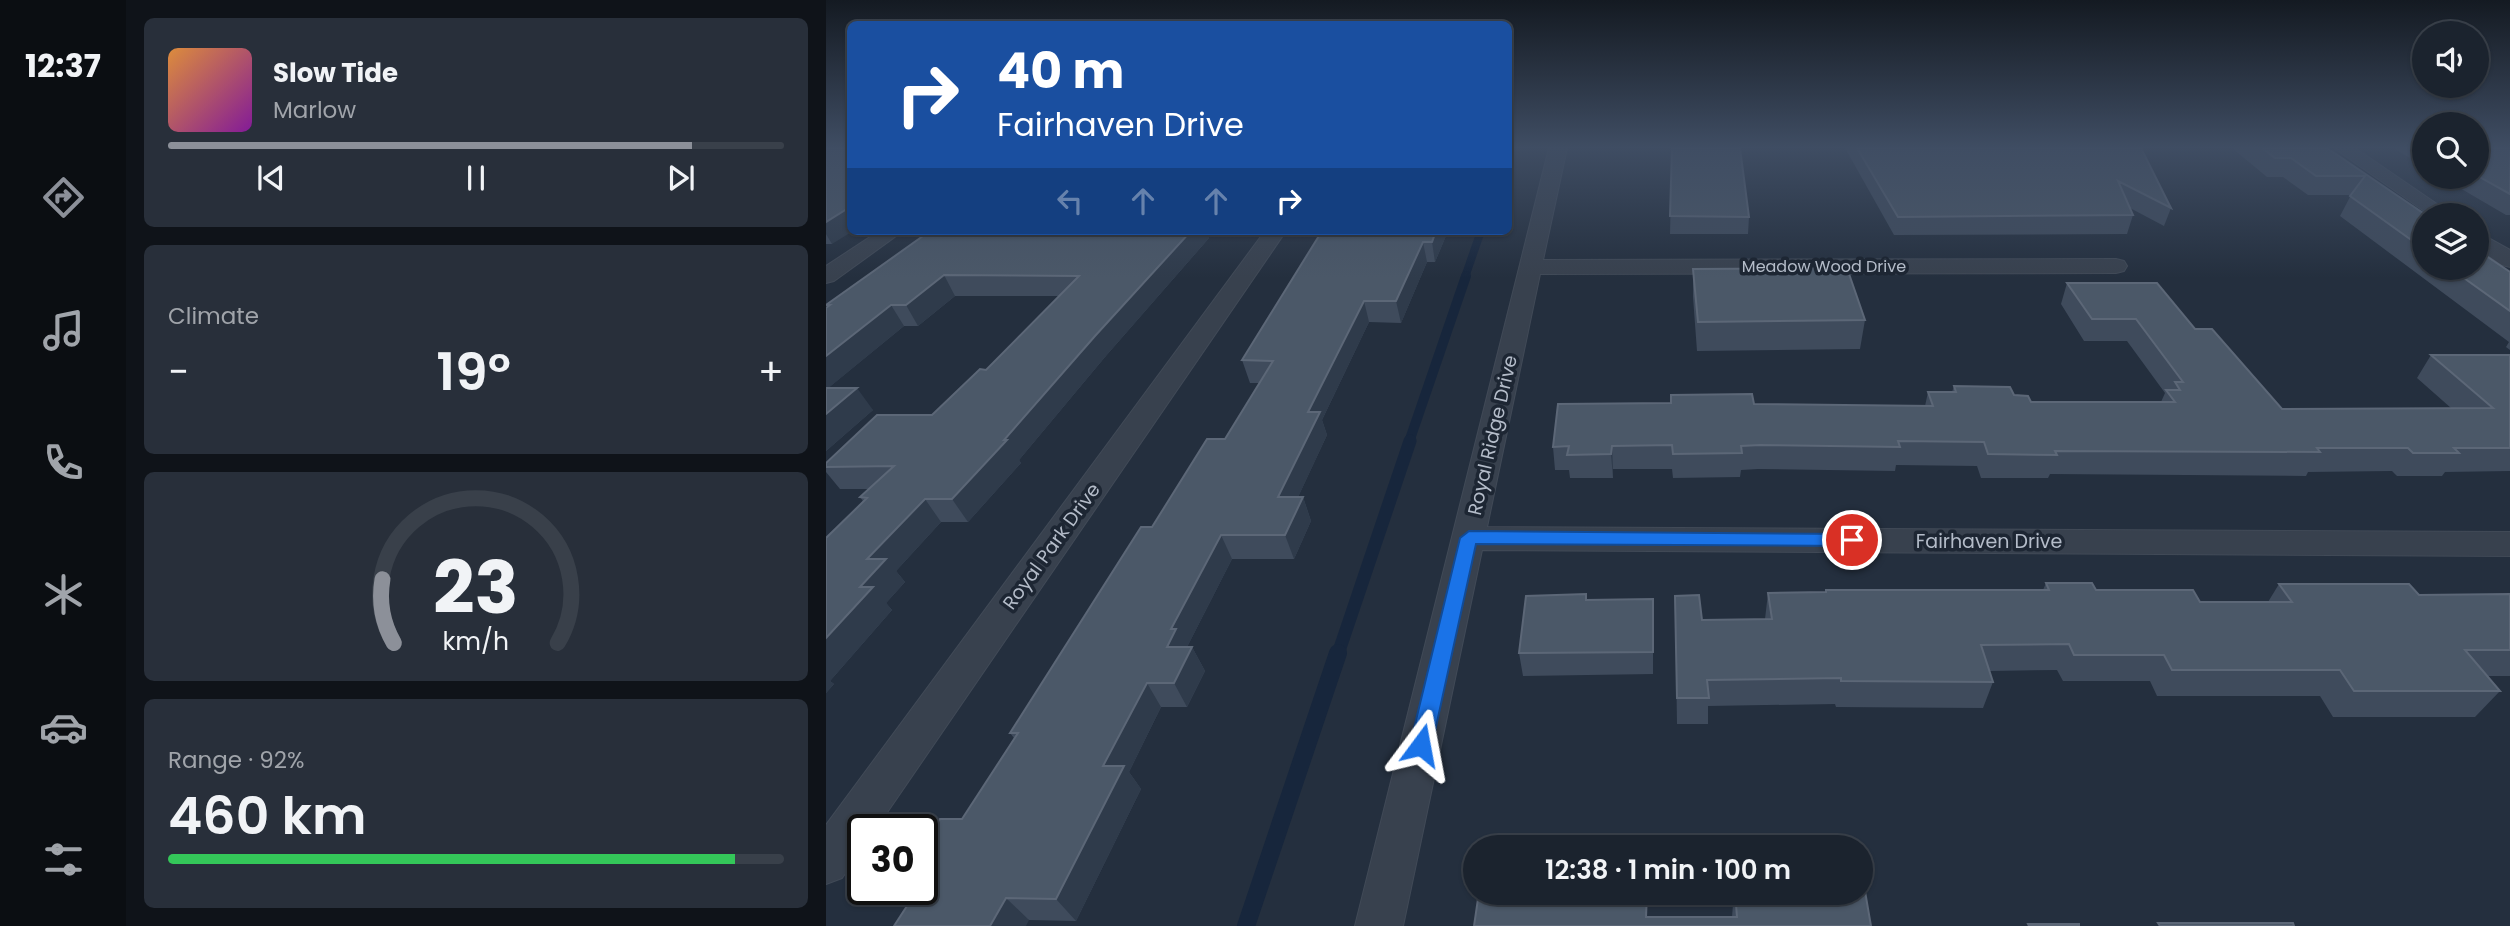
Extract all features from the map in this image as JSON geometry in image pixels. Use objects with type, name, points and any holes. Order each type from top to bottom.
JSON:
[{"type":"street","name":"Royal Ridge Drive","points":[[1379,926],[1548,191]]},
{"type":"street","points":[[2407,191],[2425,203]]},
{"type":"street","points":[[826,276],[887,235]]},
{"type":"street","name":"Royal Park Drive","points":[[826,862],[1273,235]]},
{"type":"street","points":[[2489,246],[2510,260]]},
{"type":"street","name":"Meadow Wood Drive","points":[[1531,267],[2116,266]]},
{"type":"street","name":"Fairhaven Drive","points":[[1469,538],[2510,544]]},
{"type":"building","points":[[826,191],[847,191],[847,209],[826,222]]},
{"type":"building","points":[[1671,191],[1746,191],[1749,217],[1670,216]]},
{"type":"building","points":[[1883,191],[2123,191],[2133,215],[1898,217]]},
{"type":"building","points":[[2138,191],[2163,191],[2171,208]]},
{"type":"building","points":[[2354,191],[2391,191],[2412,206],[2412,240],[2350,196]]},
{"type":"building","points":[[924,235],[1187,235],[952,499],[925,499],[867,559],[886,559],[860,587],[873,587],[826,638],[826,538],[867,498],[860,497],[894,466],[826,467],[826,463],[877,415],[932,415],[980,369],[986,370],[1079,276],[944,275],[906,305],[891,305],[826,356],[826,308],[830,305],[826,305]]},
{"type":"building","points":[[1320,235],[1435,235],[1432,242],[1423,242],[1396,301],[1364,301],[1308,412],[1320,412],[1278,497],[1303,497],[1285,535],[1221,535],[1171,629],[1176,629],[1167,647],[1192,647],[1174,683],[1147,683],[1103,766],[1124,766],[1056,899],[1006,898],[990,926],[894,926],[908,905],[938,905],[938,822],[940,819],[962,819],[1018,733],[1010,733],[1141,527],[1152,527],[1207,439],[1225,439],[1273,361],[1242,360]]},
{"type":"building","points":[[2489,258],[2510,272],[2510,311],[2467,280],[2489,280]]},
{"type":"building","points":[[1847,268],[1865,320],[1698,322],[1693,269]]},
{"type":"building","points":[[2067,283],[2157,283],[2195,329],[2212,329],[2282,409],[2493,408],[2431,355],[2510,355],[2510,448],[2454,448],[2459,453],[2413,453],[2408,448],[2317,448],[2320,452],[2055,451],[2057,455],[1988,454],[1984,442],[1898,441],[1900,447],[1741,446],[1742,453],[1673,454],[1672,445],[1612,446],[1611,454],[1567,455],[1569,446],[1553,447],[1558,404],[1671,403],[1671,395],[1752,394],[1754,404],[1933,406],[1928,392],[1956,392],[1954,386],[2010,387],[2014,395],[2028,396],[2031,402],[2175,402],[2166,390],[2180,390],[2175,382],[2183,382],[2136,319],[2092,319]]},
{"type":"building","points":[[826,388],[857,388],[826,414]]},
{"type":"building","points":[[2046,583],[2092,583],[2096,590],[2193,590],[2200,602],[2292,602],[2279,584],[2409,584],[2419,595],[2510,594],[2510,650],[2465,650],[2500,691],[2354,691],[2340,670],[2172,670],[2164,655],[2074,655],[2069,644],[1981,645],[1993,682],[1841,681],[1841,678],[1707,680],[1709,698],[1677,698],[1675,596],[1699,595],[1702,620],[1772,619],[1768,593],[1826,590],[2049,590]]},
{"type":"building","points":[[1586,594],[1586,600],[1653,599],[1653,652],[1519,653],[1526,596]]},
{"type":"building","points":[[1477,905],[1647,905],[1646,917],[1737,917],[1736,905],[1867,905],[1871,926],[1474,926]]},
{"type":"building","points":[[2158,923],[2293,923],[2294,926],[2160,926]]},
{"type":"building","points":[[2028,924],[2079,924],[2079,926],[2029,926]]},
{"type":"waterway","points":[[1465,277],[1480,235]]},
{"type":"waterway","points":[[1409,442],[1466,276]]},
{"type":"waterway","points":[[1338,654],[1410,441]]},
{"type":"waterway","points":[[1246,926],[1338,653]]},
{"type":"route","points":[[1421,745],[1469,538],[1852,540]]}]
